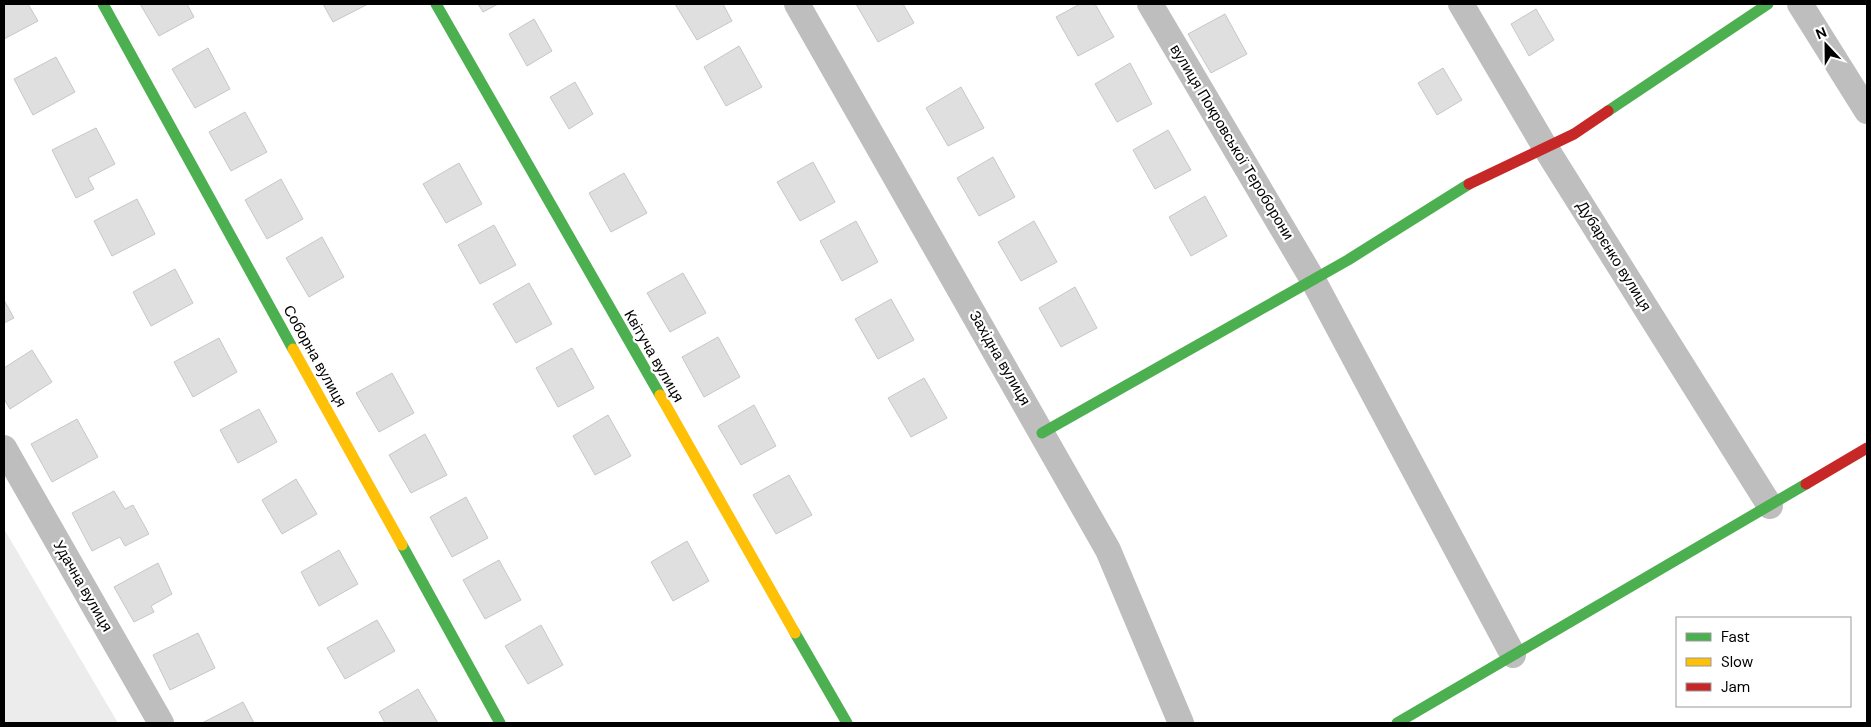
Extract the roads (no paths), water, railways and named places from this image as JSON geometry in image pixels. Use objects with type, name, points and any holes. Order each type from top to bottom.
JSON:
[{"type":"street","name":"Соборна вулиця","points":[[103,4],[500,723]]},
{"type":"street","name":"Квітуча вулиця","points":[[436,4],[847,723]]},
{"type":"street","name":"Західна вулиця","points":[[797,4],[1108,550],[1181,723]]},
{"type":"street","name":"вулиця Покровської Тероборони","points":[[1150,4],[1313,280],[1513,655]]},
{"type":"street","name":"Дубарєнко вулиця","points":[[1461,4],[1545,147],[1770,506]]},
{"type":"street","points":[[1042,433],[1313,280],[1481,176],[1574,134],[1768,4]]},
{"type":"street","points":[[1800,4],[1867,111]]},
{"type":"street","name":"Удачна вулиця","points":[[4,448],[161,723]]},
{"type":"street","points":[[1397,723],[1867,448]]}]
